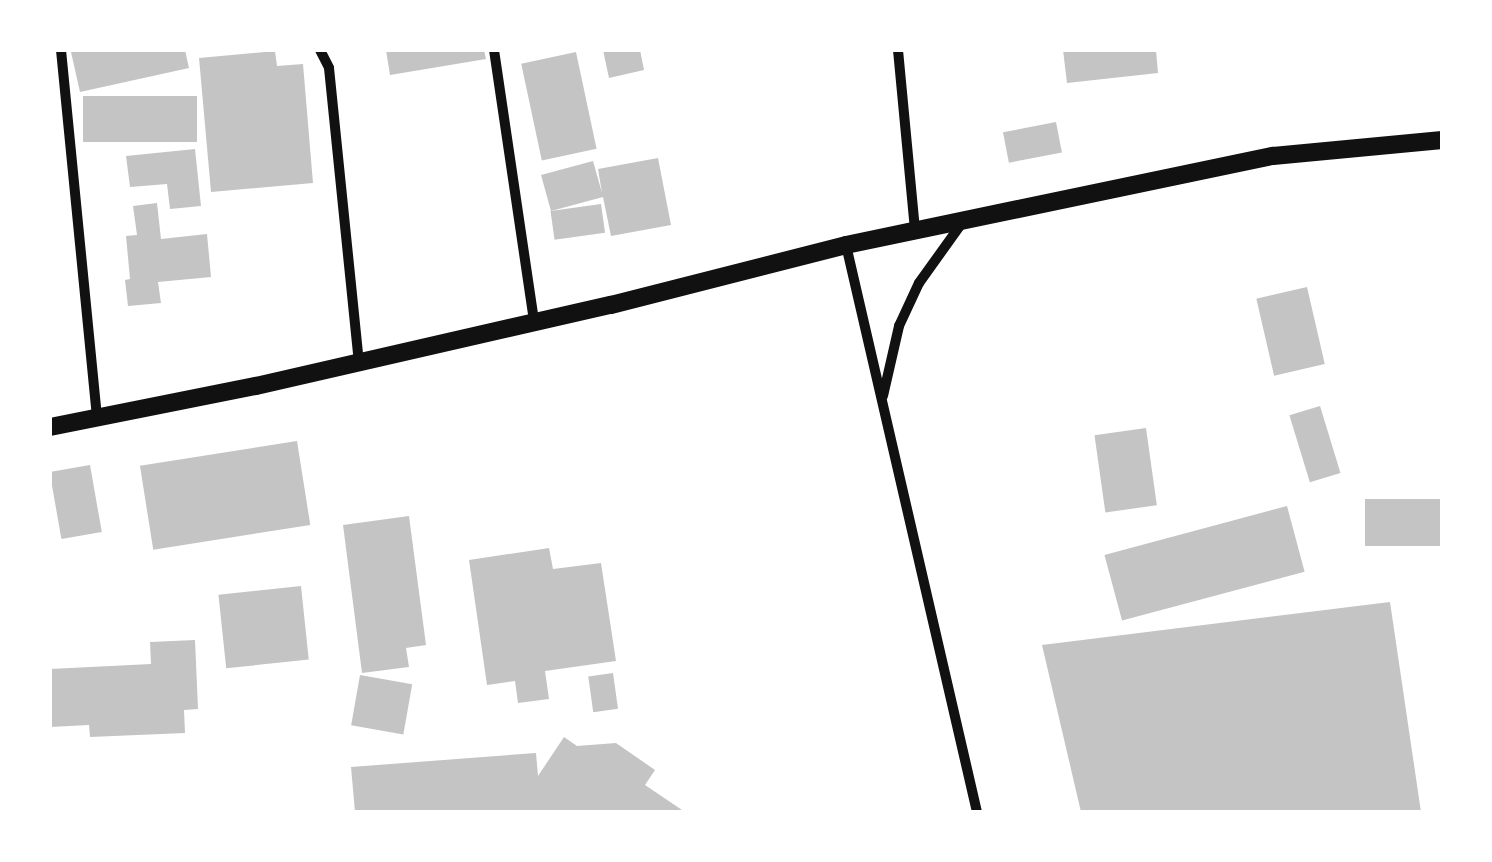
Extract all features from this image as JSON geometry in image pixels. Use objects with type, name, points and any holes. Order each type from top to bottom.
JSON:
[{"type":"street","points":[[61,50],[97,418]]},
{"type":"street","points":[[320,50],[329,68],[360,362]]},
{"type":"street","points":[[494,50],[534,322]]},
{"type":"street","points":[[898,50],[914,230]]},
{"type":"street","points":[[50,427],[360,362],[846,245],[1272,156],[1442,140]]},
{"type":"street","points":[[882,402],[899,326],[919,283],[962,222]]},
{"type":"street","points":[[846,245],[976,812]]},
{"type":"building","points":[[185,50],[189,68],[80,92],[71,52]]},
{"type":"building","points":[[386,50],[484,50],[486,59],[390,75]]},
{"type":"building","points":[[603,50],[640,50],[644,70],[609,78]]},
{"type":"building","points":[[1063,50],[1156,50],[1158,73],[1067,83]]},
{"type":"building","points":[[275,51],[277,66],[303,64],[313,183],[211,192],[199,58]]},
{"type":"building","points":[[576,52],[597,149],[542,160],[521,64]]},
{"type":"building","points":[[83,96],[197,96],[197,142],[83,142]]},
{"type":"building","points":[[1056,122],[1062,152],[1009,163],[1003,132]]},
{"type":"building","points":[[195,149],[201,206],[170,209],[167,184],[130,187],[126,156]]},
{"type":"building","points":[[658,158],[671,225],[611,236],[603,197],[551,211],[541,175],[593,161],[602,193],[598,169]]},
{"type":"building","points":[[157,203],[161,239],[207,234],[211,277],[158,282],[161,303],[128,306],[126,236],[137,235],[133,206]]},
{"type":"building","points":[[601,204],[605,233],[555,240],[550,211]]},
{"type":"building","points":[[1307,287],[1325,364],[1274,376],[1256,299]]},
{"type":"building","points":[[1320,406],[1340,473],[1310,482],[1289,415]]},
{"type":"building","points":[[1146,428],[1157,505],[1105,512],[1095,435]]},
{"type":"building","points":[[297,441],[310,525],[153,550],[140,466]]},
{"type":"building","points":[[90,465],[102,532],[61,539],[50,472]]},
{"type":"building","points":[[1365,499],[1442,499],[1442,546],[1365,546]]},
{"type":"building","points":[[1287,506],[1305,572],[1122,621],[1104,555]]},
{"type":"building","points":[[409,516],[426,645],[406,648],[409,667],[362,673],[343,525]]},
{"type":"building","points":[[549,548],[553,569],[601,563],[616,661],[545,671],[549,699],[518,703],[515,681],[487,685],[469,560]]},
{"type":"building","points":[[301,586],[309,660],[226,668],[218,595]]},
{"type":"building","points":[[1390,602],[1421,812],[1081,812],[1042,645]]},
{"type":"building","points":[[195,640],[198,709],[184,710],[185,733],[90,737],[89,725],[50,727],[50,669],[151,664],[150,642]]},
{"type":"building","points":[[613,673],[618,709],[593,712],[588,676]]},
{"type":"building","points":[[360,675],[412,684],[403,734],[351,725]]},
{"type":"building","points":[[564,737],[577,746],[616,743],[655,770],[645,785],[685,812],[355,812],[351,767],[536,753],[538,776]]}]
